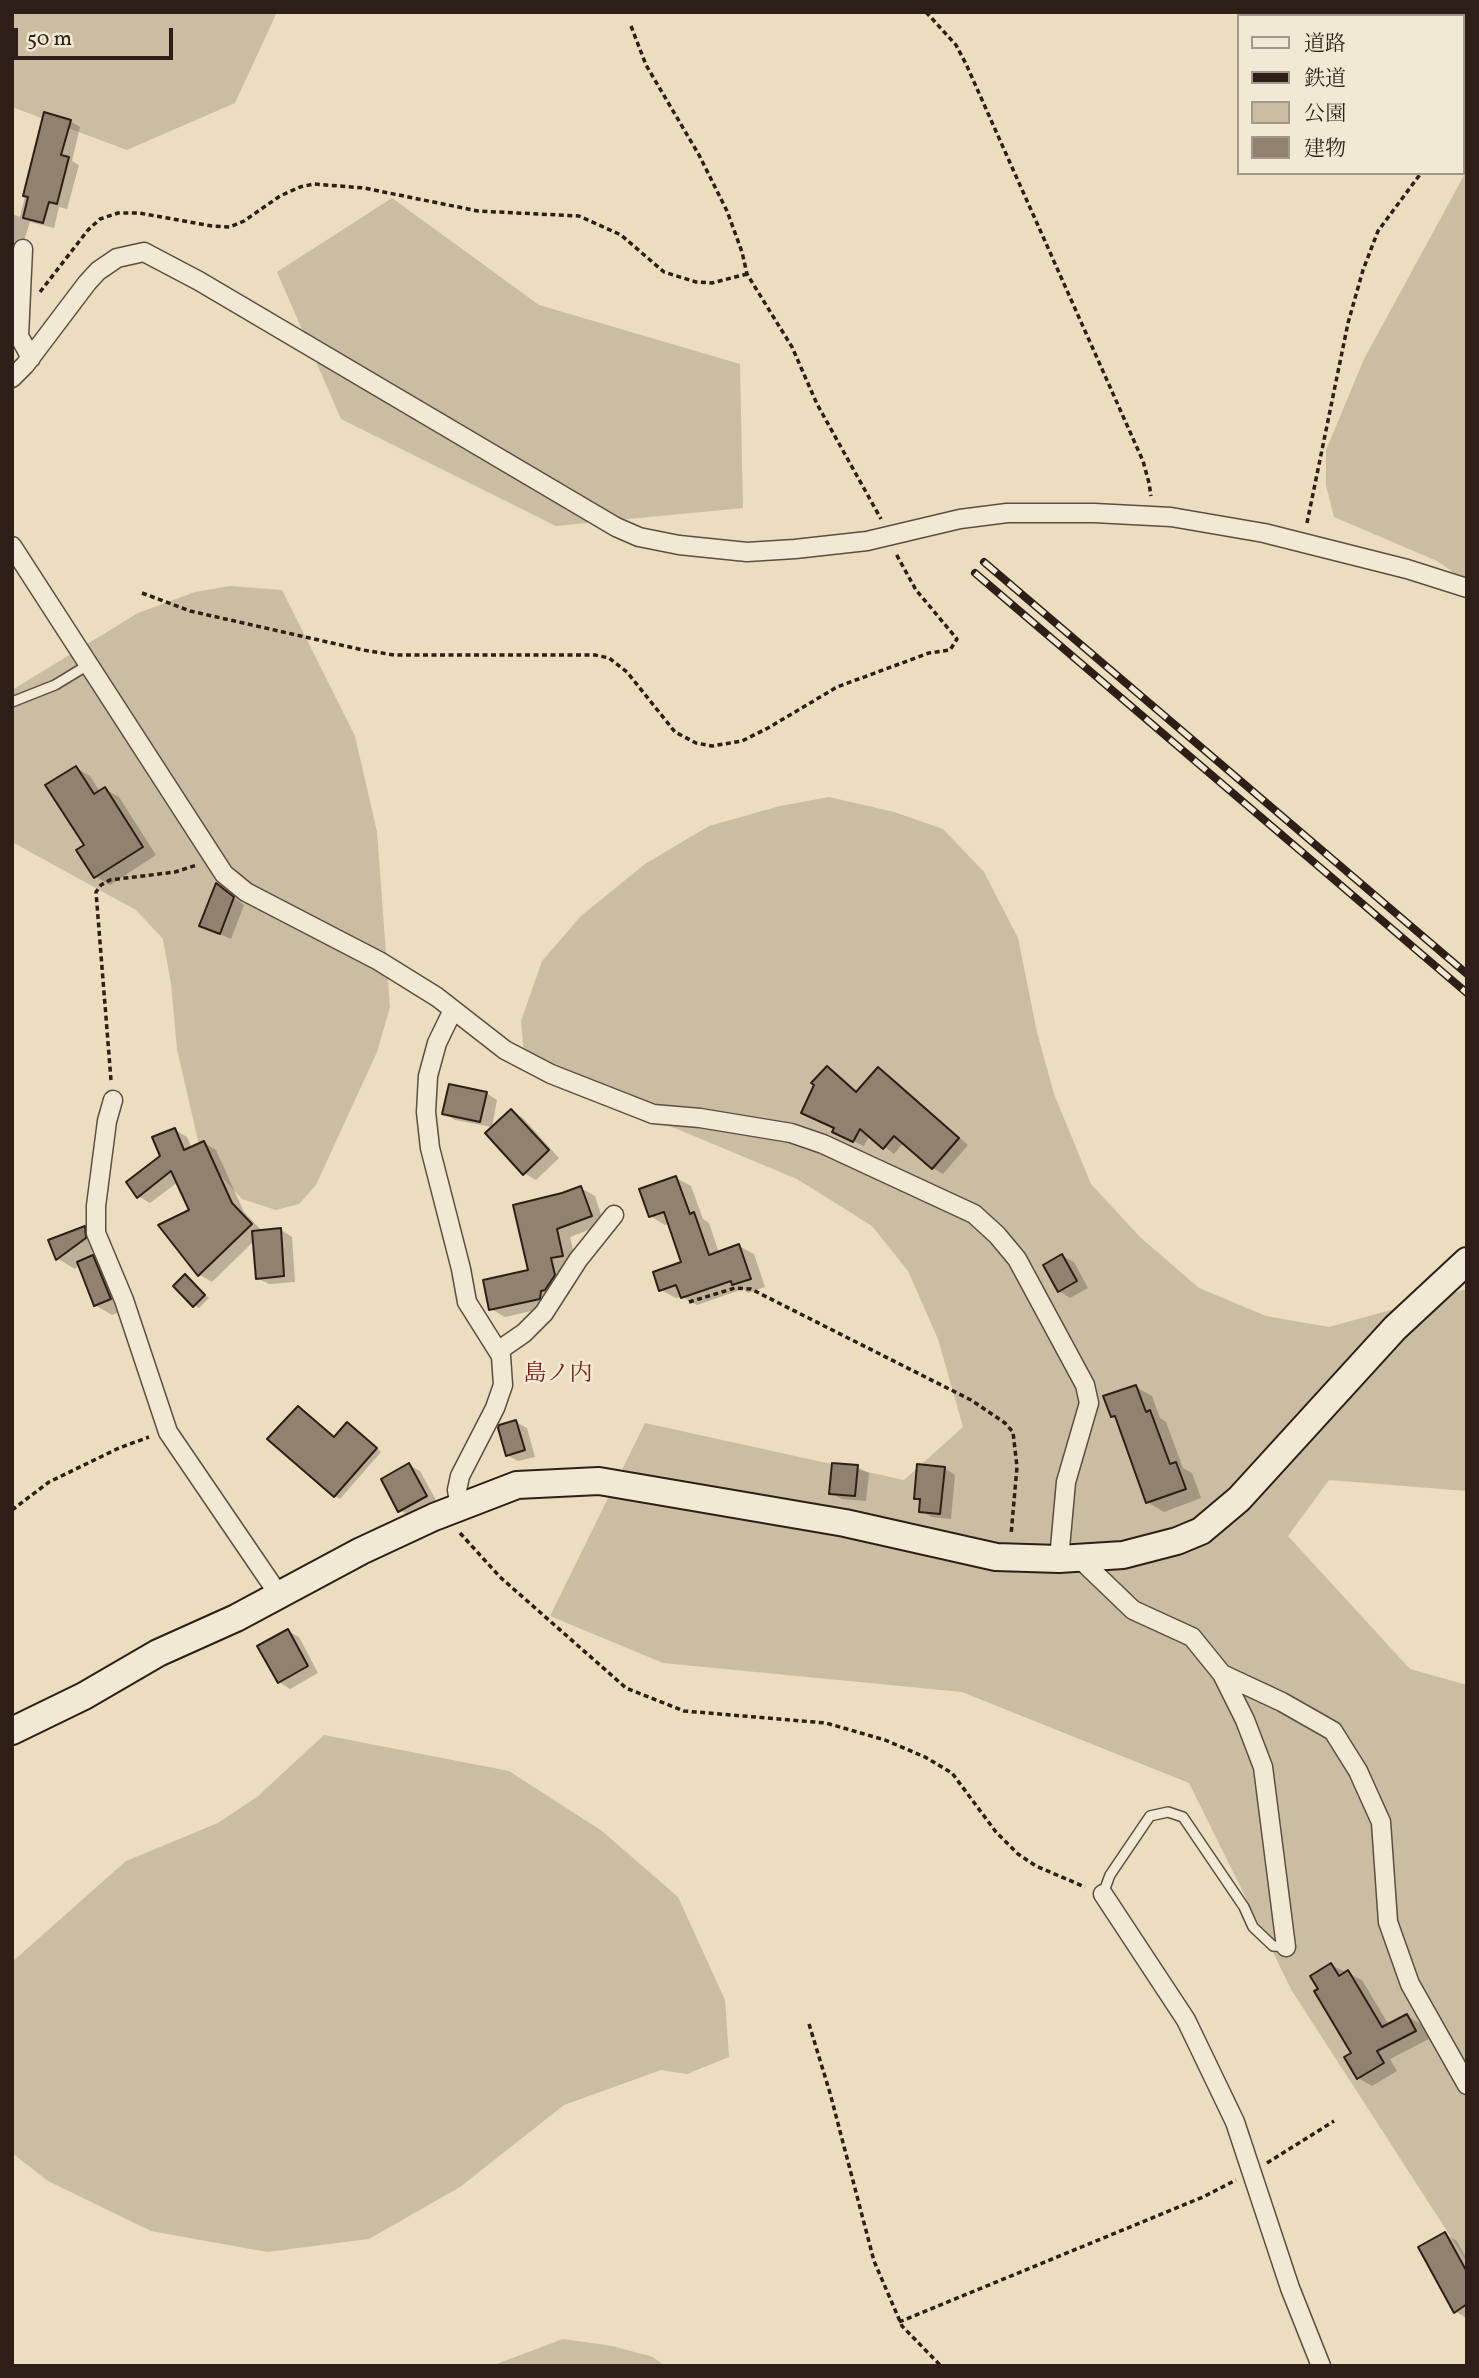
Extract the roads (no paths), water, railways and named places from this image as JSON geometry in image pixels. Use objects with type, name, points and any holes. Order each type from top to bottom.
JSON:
[{"type":"street","points":[[23,249],[19,336],[31,358]]},
{"type":"street","points":[[12,378],[31,358],[98,271],[117,257],[144,252],[211,288],[616,527],[639,537],[679,545],[747,552],[867,541],[960,519],[1007,513],[1153,516],[1264,533],[1407,569],[1467,589]]},
{"type":"street","points":[[12,546],[224,874],[246,892],[379,961],[437,997],[505,1050],[551,1074],[653,1114],[700,1118],[791,1133],[823,1144],[974,1214],[1017,1259],[1085,1385],[1089,1403],[1066,1482],[1069,1559],[1133,1610],[1192,1637],[1222,1674],[1245,1720],[1263,1767],[1286,1947]]},
{"type":"street","points":[[453,1010],[437,1043],[428,1076],[426,1112],[430,1149],[467,1302],[501,1356],[503,1385],[495,1408],[460,1476],[453,1510]]},
{"type":"street","points":[[113,1100],[107,1121],[96,1206],[96,1233],[124,1300],[169,1432],[279,1595]]},
{"type":"street","points":[[498,1351],[524,1333],[544,1313],[578,1260],[614,1215]]},
{"type":"street","points":[[12,1731],[84,1696],[158,1653],[236,1618],[361,1551],[517,1485],[599,1481],[806,1516],[1009,1558],[1069,1559],[1123,1555],[1152,1549],[1201,1531],[1239,1499],[1395,1328],[1467,1261]]},
{"type":"street","points":[[1222,1674],[1282,1702],[1333,1731],[1358,1772],[1381,1822],[1388,1922],[1410,1984],[1467,2085]]},
{"type":"street","points":[[1103,1894],[1186,2020],[1235,2122],[1290,2288],[1321,2366]]},
{"type":"lane","points":[[12,702],[55,685],[88,665]]},
{"type":"lane","points":[[1103,1894],[1110,1875],[1150,1816],[1168,1812],[1183,1817],[1244,1907],[1253,1927],[1273,1946],[1286,1947]]},
{"type":"railway","points":[[984,562],[1467,974]]},
{"type":"railway","points":[[975,573],[1467,993]]},
{"type":"district","name":"島ノ内","points":[[558,1376]]}]
